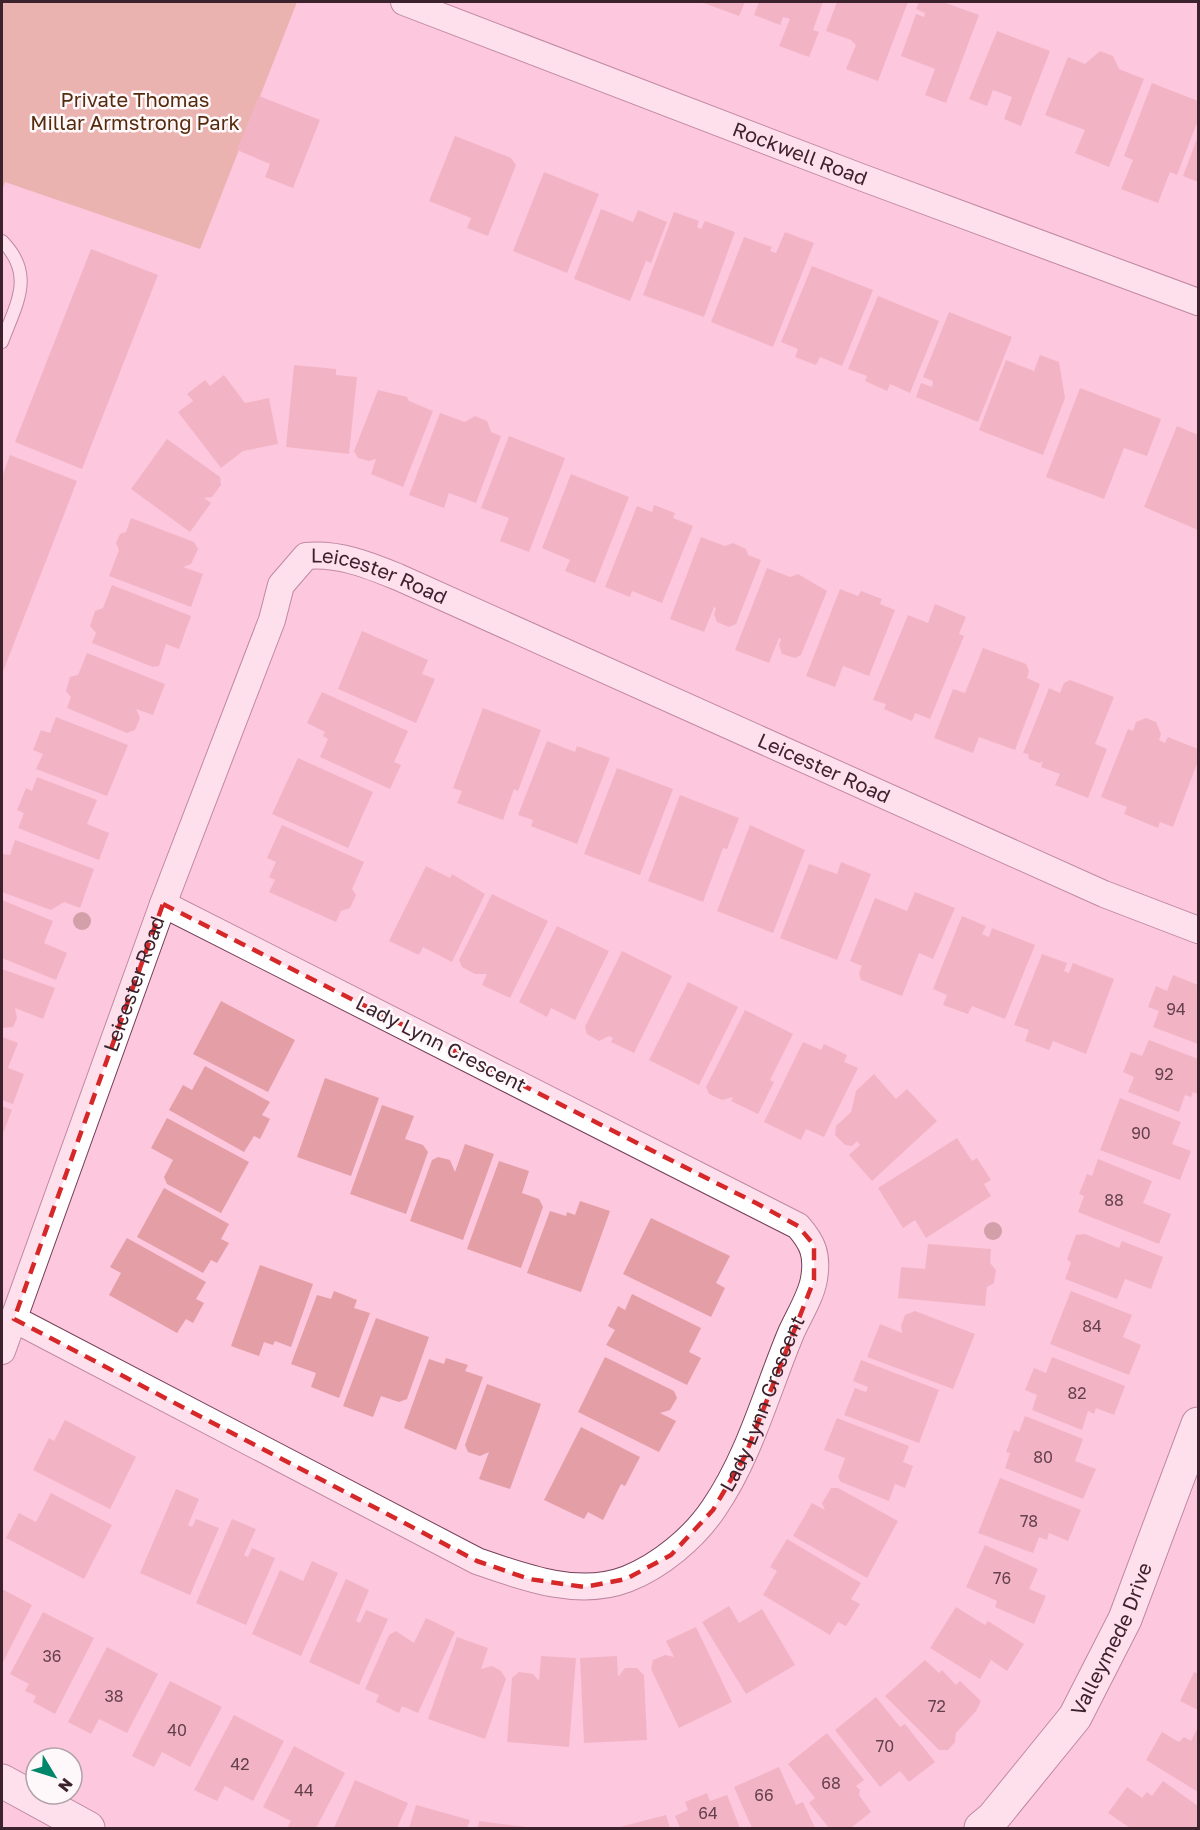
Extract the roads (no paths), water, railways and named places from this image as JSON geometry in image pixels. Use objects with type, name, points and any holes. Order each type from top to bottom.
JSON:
[{"type":"street","name":"Rockwell Road","points":[[404,2],[867,180],[1198,302]]},
{"type":"street","name":"Leicester Road","points":[[2,1351],[163,904],[272,620],[281,585],[306,556],[325,554],[357,561],[398,577],[1083,885],[1198,930]]},
{"type":"street","name":"Lady Lynn Crescent","points":[[14,1320],[477,1561],[529,1579],[584,1587],[626,1579],[671,1555],[713,1510],[745,1456],[790,1334],[814,1280],[814,1245],[798,1226],[163,904]]},
{"type":"street","name":"Valleymede Drive","points":[[981,1828],[993,1818],[1075,1717],[1125,1619],[1198,1424]]},
{"type":"street","points":[[2,1781],[88,1828]]},
{"type":"lane","points":[[2,241],[14,253],[22,288],[2,342]]},
{"type":"park label","name":"Private Thomas Millar Armstrong Park","points":[[135,112]]}]
